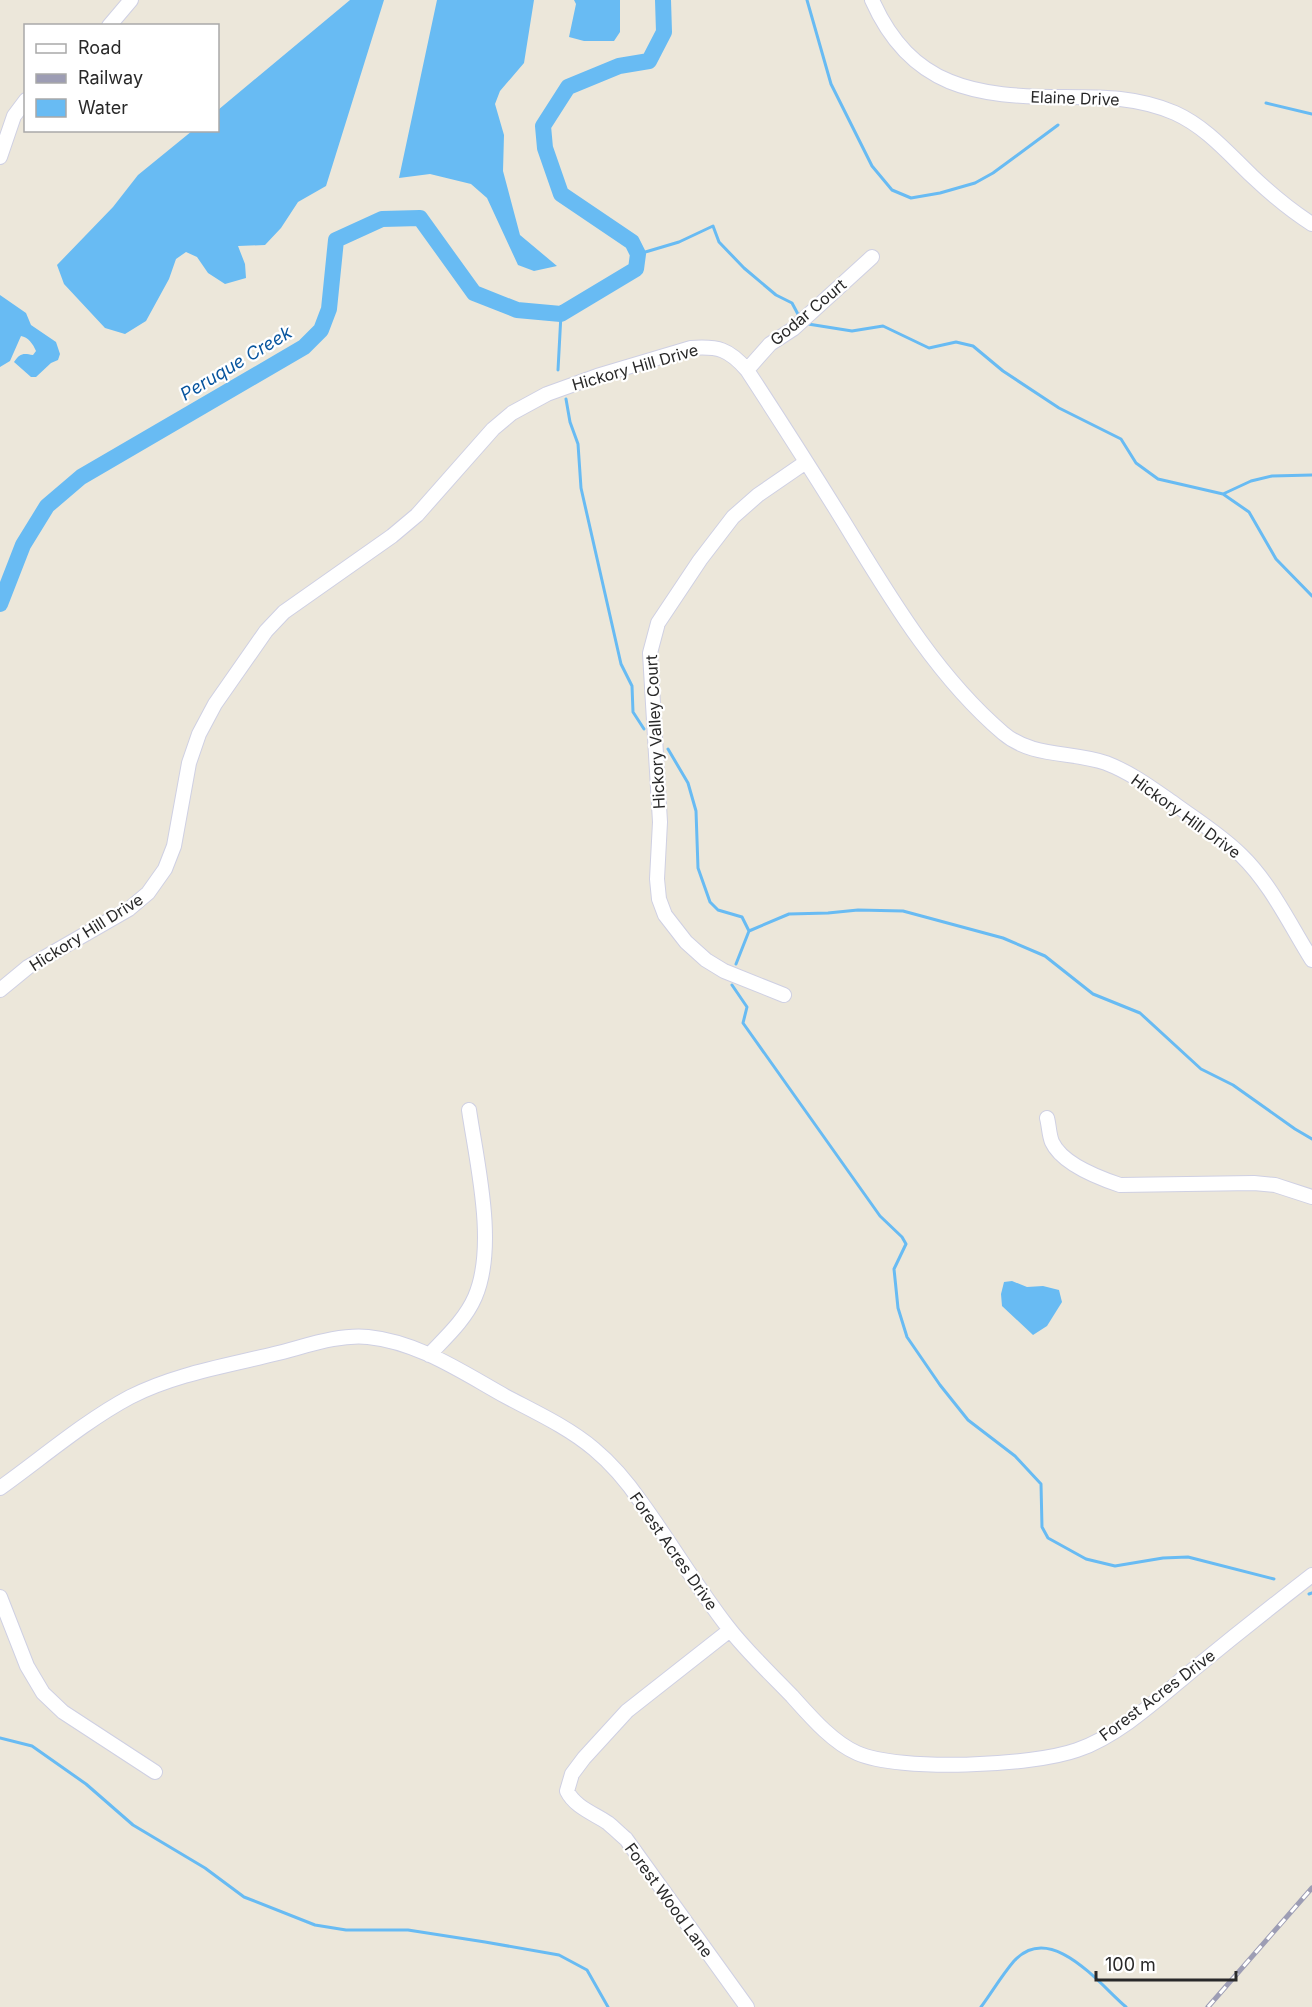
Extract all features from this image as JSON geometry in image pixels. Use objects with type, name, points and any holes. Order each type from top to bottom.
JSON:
[{"type":"street","points":[[111,24],[131,0]]},
{"type":"street","name":"Elaine Drive","points":[[872,0],[892,38],[908,54],[937,76],[975,90],[1006,96],[1118,98],[1158,106],[1194,123],[1225,147],[1278,199],[1312,224]]},
{"type":"street","points":[[0,157],[14,116],[24,103]]},
{"type":"street","name":"Godar Court","points":[[747,370],[770,344],[793,329],[872,257]]},
{"type":"street","name":"Hickory Hill Drive","points":[[0,990],[28,967],[129,909],[148,893],[165,869],[174,846],[189,763],[199,734],[215,704],[266,631],[284,612],[392,536],[417,515],[475,448],[506,418],[530,402],[597,376],[691,348],[713,347],[725,350],[747,370],[872,568],[916,634],[958,689],[1005,735],[1029,748],[1104,762],[1137,777],[1216,834],[1242,855],[1266,885],[1312,960]]},
{"type":"street","name":"Hickory Valley Court","points":[[784,995],[724,971],[706,960],[686,942],[666,915],[659,899],[657,879],[660,822],[650,653],[658,623],[700,560],[733,518],[758,495],[806,462]]},
{"type":"street","points":[[429,1354],[460,1322],[475,1297],[482,1269],[484,1207],[469,1110]]},
{"type":"street","points":[[1047,1118],[1052,1143],[1063,1156],[1079,1168],[1120,1185],[1254,1183],[1275,1185],[1312,1197]]},
{"type":"street","name":"Forest Acres Drive","points":[[0,1488],[71,1436],[131,1397],[190,1374],[352,1336],[403,1344],[429,1354],[570,1432],[593,1448],[607,1461],[641,1502],[693,1580],[730,1630],[808,1714],[856,1753],[887,1761],[963,1766],[1074,1752],[1095,1743],[1164,1694],[1312,1575]]},
{"type":"street","points":[[0,1597],[27,1666],[43,1693],[63,1712],[155,1772]]},
{"type":"street","name":"Forest Wood Lane","points":[[730,1630],[627,1711],[584,1758],[572,1774],[567,1791],[570,1798],[626,1839],[747,2007]]},
{"type":"water","points":[[350,0],[384,0],[326,186],[298,202],[281,228],[265,245],[238,246],[245,264],[246,278],[225,284],[208,273],[197,257],[186,252],[176,259],[169,279],[146,321],[125,334],[105,328],[64,284],[57,265],[113,207],[138,175],[191,132],[219,132],[219,109]]},
{"type":"water","points":[[437,0],[534,0],[524,63],[500,91],[495,104],[504,135],[503,171],[520,235],[557,266],[534,271],[518,265],[487,198],[471,184],[430,174],[399,178]]},
{"type":"water","points":[[574,0],[620,0],[620,32],[614,41],[584,41],[569,37],[576,4]]},
{"type":"water","points":[[0,295],[26,313],[31,325],[56,342],[60,354],[58,360],[51,363],[36,377],[31,377],[14,362],[20,355],[33,355],[36,351],[30,341],[21,336],[10,361],[0,367]]},
{"type":"water","points":[[1012,1281],[1027,1287],[1043,1286],[1059,1290],[1062,1302],[1047,1326],[1033,1335],[1002,1306],[1001,1294],[1004,1282]]},
{"type":"waterway","name":"Peruque Creek","points":[[0,604],[23,545],[47,506],[81,477],[304,347],[321,330],[329,309],[336,240],[382,219],[420,218],[474,293],[517,310],[561,314],[636,269],[638,254],[632,242],[561,194],[545,148],[543,126],[568,87],[619,66],[649,61],[664,32],[663,0]]},
{"type":"waterway","points":[[807,0],[831,84],[872,166],[892,190],[911,198],[975,183],[993,173],[1058,125]]},
{"type":"waterway","points":[[1266,103],[1312,114]]},
{"type":"waterway","points":[[636,269],[642,253],[679,242],[713,226],[719,242],[744,268],[776,295],[792,303],[800,318]]},
{"type":"waterway","points":[[558,370],[561,314]]},
{"type":"waterway","points":[[808,324],[852,331],[883,326],[929,348],[956,342],[973,346],[1003,371],[1059,408],[1121,439],[1136,463],[1158,479],[1223,494],[1249,512],[1276,559],[1312,596]]},
{"type":"waterway","points":[[566,399],[570,422],[578,444],[581,488],[621,664],[632,686],[633,712],[644,729]]},
{"type":"waterway","points":[[1223,494],[1251,481],[1272,476],[1312,475]]},
{"type":"waterway","points":[[668,749],[688,783],[696,811],[698,868],[710,902],[718,910],[742,917],[749,931]]},
{"type":"waterway","points":[[736,964],[749,931],[789,914],[858,910],[903,911],[1003,938],[1045,956],[1093,994],[1140,1013],[1201,1069],[1233,1085],[1312,1139]]},
{"type":"waterway","points":[[732,985],[747,1007],[743,1023],[880,1216],[902,1237],[906,1244],[894,1269],[898,1308],[907,1337],[940,1385],[968,1420],[1015,1456],[1041,1484],[1042,1527],[1048,1538],[1086,1559],[1115,1566],[1163,1558],[1188,1557],[1274,1579]]},
{"type":"waterway","points":[[0,1738],[32,1746],[86,1784],[133,1825],[205,1868],[244,1897],[315,1925],[346,1930],[408,1930],[559,1955],[587,1970],[608,2007]]},
{"type":"waterway","points":[[981,2007],[1014,1961],[1028,1951],[1043,1948],[1059,1952],[1074,1960],[1126,2007]]},
{"type":"railway","points":[[1208,2007],[1312,1888]]}]
